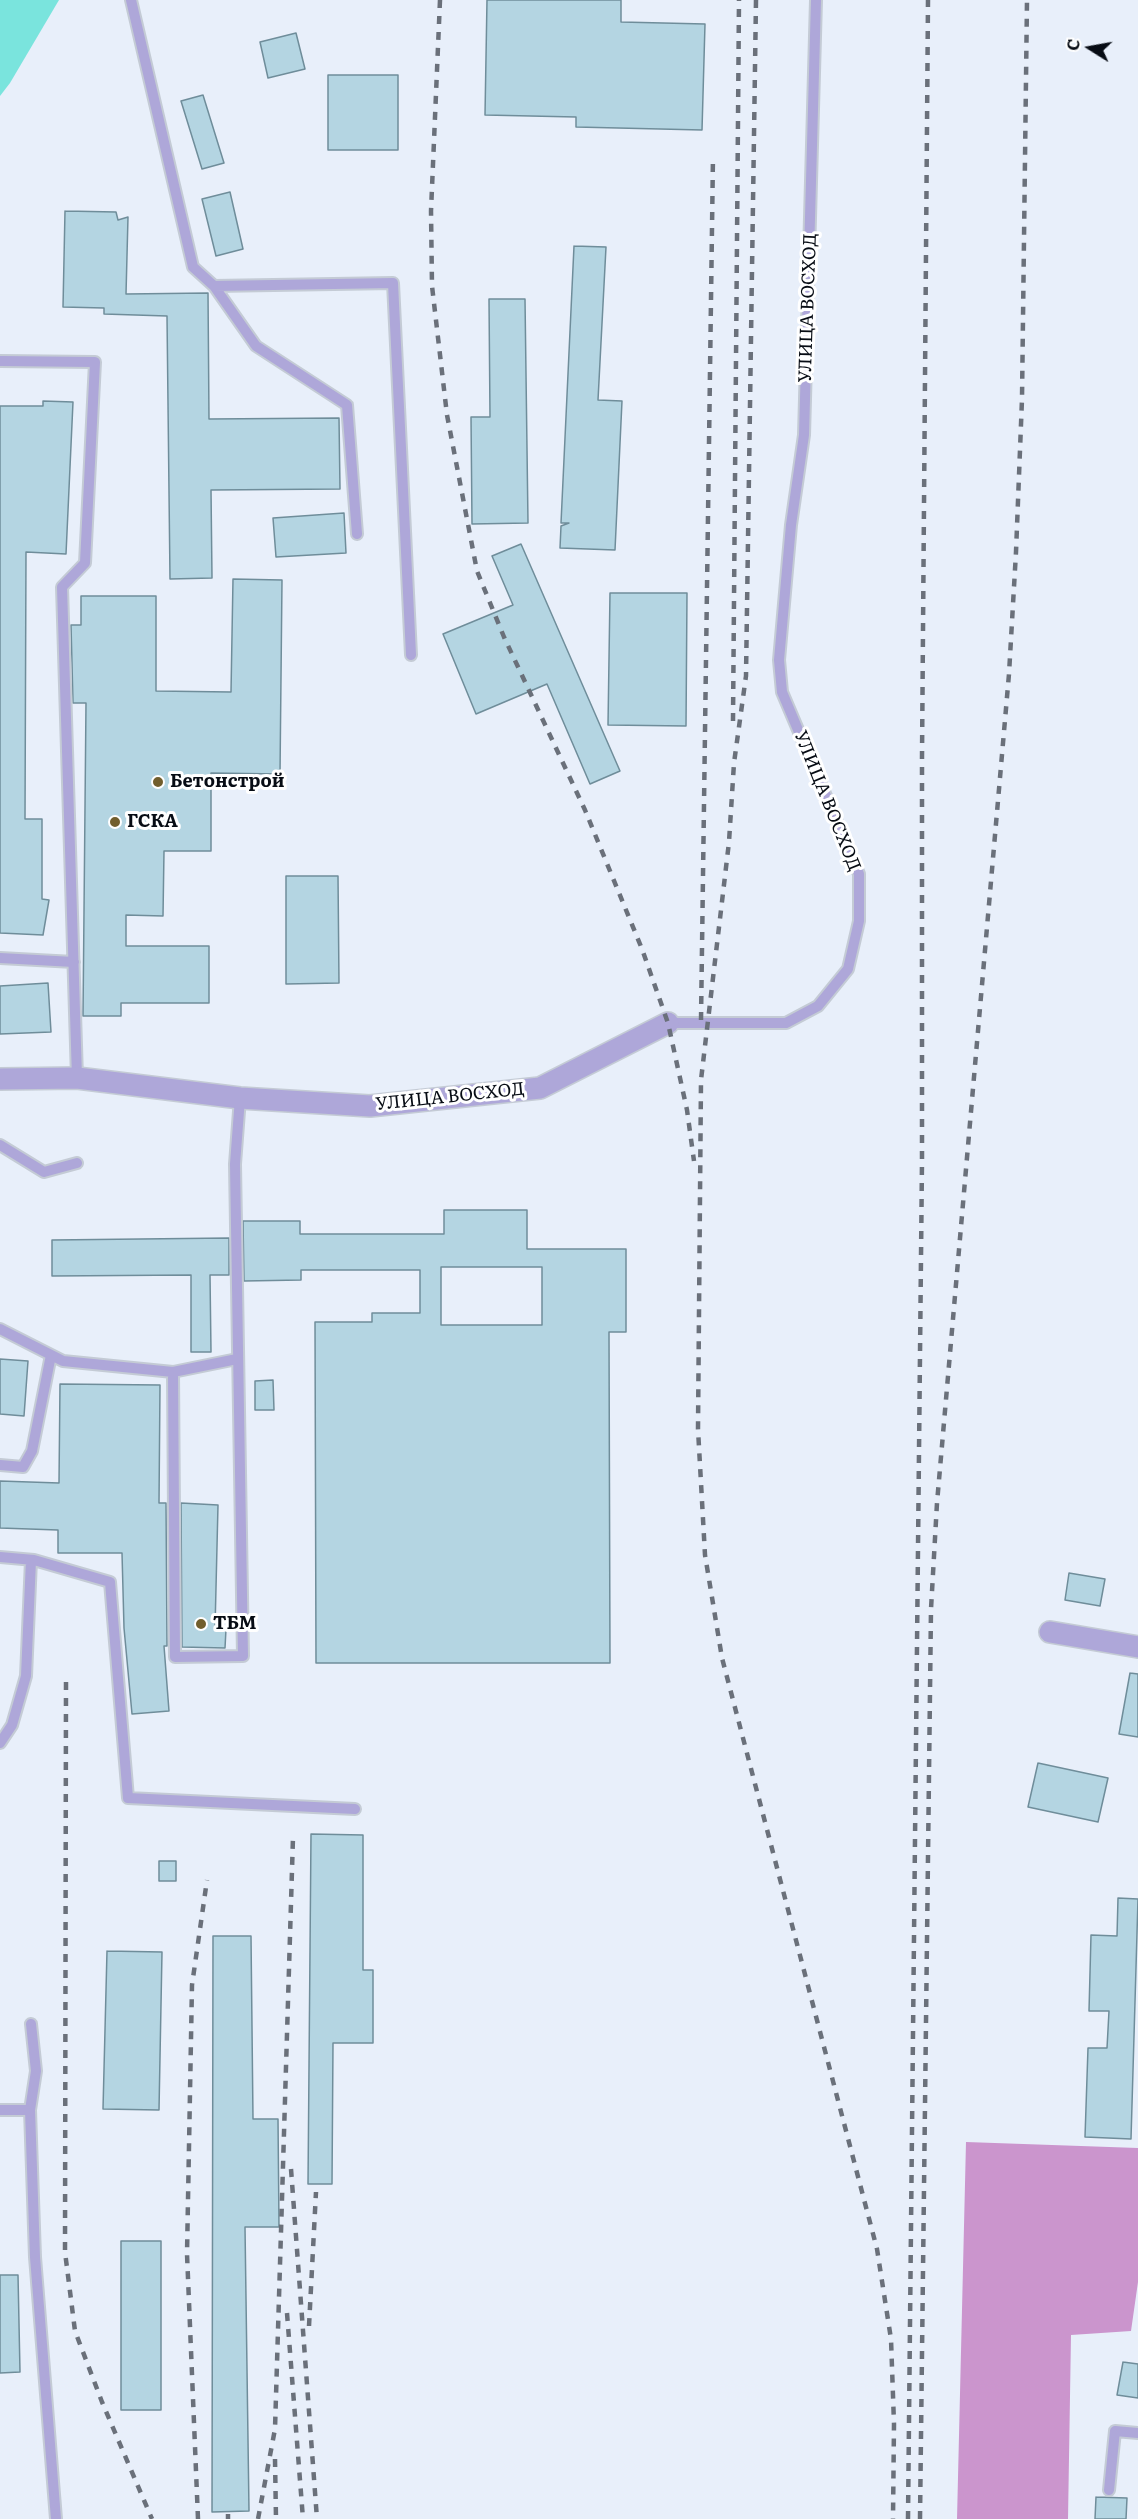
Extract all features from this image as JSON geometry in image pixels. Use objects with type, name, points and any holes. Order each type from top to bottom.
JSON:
[{"type":"street","name":"УЛИЦА ВОСХОД","points":[[0,1079],[77,1078],[240,1098],[370,1106],[540,1088],[668,1023]]},
{"type":"street","points":[[1050,1632],[1138,1647]]},
{"type":"lane","points":[[131,0],[193,267],[214,286],[256,346],[347,405],[357,534]]},
{"type":"lane","name":"УЛИЦА ВОСХОД","points":[[668,1023],[708,1021],[786,1023],[818,1006],[848,969],[860,921],[859,874],[782,692],[779,660],[791,525],[804,435],[816,0]]},
{"type":"lane","points":[[214,286],[393,283],[411,655]]},
{"type":"lane","points":[[0,361],[95,362],[85,563],[62,587],[77,1078]]},
{"type":"lane","points":[[0,958],[74,962]]},
{"type":"lane","points":[[173,1372],[175,1657],[243,1656],[235,1164],[240,1098]]},
{"type":"lane","points":[[0,1144],[44,1172],[77,1163]]},
{"type":"lane","points":[[0,1329],[63,1361],[173,1372],[237,1359]]},
{"type":"lane","points":[[0,1465],[23,1467],[32,1451],[51,1355]]},
{"type":"lane","points":[[0,1557],[31,1560],[110,1582],[128,1798],[355,1809]]},
{"type":"lane","points":[[0,1743],[12,1725],[26,1676],[31,1560]]},
{"type":"lane","points":[[31,2024],[36,2071],[30,2110],[35,2258],[56,2519]]},
{"type":"lane","points":[[0,2110],[30,2110]]},
{"type":"lane","points":[[1109,2490],[1115,2431],[1138,2433]]},
{"type":"shaded area","points":[[0,0],[59,0],[0,96]]},
{"type":"shaded area","points":[[966,2142],[1138,2148],[1138,2282],[1131,2331],[1071,2335],[1068,2519],[957,2519]]},
{"type":"building","points":[[487,0],[621,0],[621,22],[705,24],[702,130],[576,127],[576,117],[485,115]]},
{"type":"building","points":[[296,33],[305,69],[268,78],[260,42]]},
{"type":"building","points":[[328,75],[398,75],[398,150],[328,150]]},
{"type":"building","points":[[203,95],[224,163],[202,169],[181,101]]},
{"type":"building","points":[[230,192],[243,249],[216,256],[202,199]]},
{"type":"building","points":[[65,211],[116,212],[118,220],[128,217],[126,294],[208,293],[209,419],[339,418],[340,489],[211,490],[212,578],[170,579],[167,316],[104,314],[104,308],[63,307]]},
{"type":"building","points":[[574,246],[606,247],[598,400],[622,401],[615,550],[560,548],[561,526],[569,523],[561,523]]},
{"type":"building","points":[[489,299],[525,299],[528,523],[472,524],[471,417],[490,417]]},
{"type":"building","points":[[43,401],[73,402],[66,554],[26,552],[25,819],[42,819],[42,899],[49,900],[43,935],[0,933],[0,406],[43,406]]},
{"type":"building","points":[[344,513],[346,553],[276,557],[273,518]]},
{"type":"building","points":[[521,544],[620,771],[590,784],[547,684],[476,714],[443,634],[513,605],[492,556]]},
{"type":"building","points":[[233,579],[282,580],[280,774],[211,773],[211,851],[164,851],[163,916],[126,915],[126,946],[209,946],[209,1003],[121,1003],[121,1016],[83,1016],[86,703],[73,703],[71,625],[81,625],[81,596],[156,596],[156,691],[231,692]]},
{"type":"building","points":[[610,593],[687,593],[686,726],[608,725]]},
{"type":"building","points":[[286,876],[338,876],[339,983],[286,984]]},
{"type":"building","points":[[48,983],[51,1032],[0,1034],[0,986]]},
{"type":"building","points":[[444,1210],[527,1210],[527,1249],[626,1249],[626,1332],[609,1332],[610,1663],[316,1663],[315,1322],[372,1322],[372,1313],[420,1313],[420,1270],[301,1270],[301,1280],[244,1281],[243,1221],[300,1221],[300,1234],[444,1234]],"holes":[[[441,1267],[542,1267],[542,1325],[441,1325]]]},
{"type":"building","points":[[229,1238],[229,1275],[210,1275],[211,1352],[191,1352],[191,1275],[52,1276],[52,1240]]},
{"type":"building","points":[[0,1359],[28,1361],[24,1416],[0,1414]]},
{"type":"building","points":[[273,1380],[274,1410],[255,1410],[255,1381]]},
{"type":"building","points":[[60,1384],[160,1385],[159,1503],[166,1503],[167,1646],[164,1646],[169,1711],[132,1714],[124,1628],[122,1553],[58,1553],[58,1530],[0,1528],[0,1481],[59,1483]]},
{"type":"building","points":[[181,1503],[218,1505],[215,1629],[226,1629],[225,1648],[182,1647]]},
{"type":"building","points":[[1069,1573],[1105,1579],[1100,1606],[1065,1600]]},
{"type":"building","points":[[1130,1673],[1138,1674],[1138,1737],[1119,1734]]},
{"type":"building","points":[[1038,1763],[1108,1778],[1098,1822],[1028,1807]]},
{"type":"building","points":[[311,1834],[363,1835],[363,1970],[373,1970],[373,2043],[333,2043],[332,2184],[308,2184]]},
{"type":"building","points":[[159,1861],[176,1861],[176,1881],[159,1881]]},
{"type":"building","points":[[1118,1898],[1138,1899],[1131,2139],[1085,2137],[1088,2048],[1107,2048],[1109,2011],[1089,2011],[1091,1935],[1117,1936]]},
{"type":"building","points":[[213,1936],[251,1936],[253,2119],[278,2119],[279,2227],[245,2227],[249,2511],[212,2512]]},
{"type":"building","points":[[107,1951],[162,1952],[159,2110],[103,2109]]},
{"type":"building","points":[[121,2241],[161,2241],[161,2410],[121,2410]]},
{"type":"building","points":[[0,2275],[18,2275],[20,2372],[0,2373]]},
{"type":"building","points":[[1123,2362],[1138,2364],[1138,2398],[1117,2395]]},
{"type":"building","points":[[1096,2497],[1127,2498],[1126,2519],[1095,2519]]},
{"type":"railway","points":[[440,0],[431,211],[432,286],[447,415],[477,571],[504,637],[585,810],[642,949],[668,1023],[687,1110],[694,1161]]},
{"type":"railway","points":[[733,721],[739,0]]},
{"type":"railway","points":[[756,0],[746,676],[734,763],[729,842],[701,1080],[698,1429],[705,1555],[722,1658],[877,2249],[891,2339],[894,2424],[893,2519]]},
{"type":"railway","points":[[908,2519],[922,1161],[922,757],[928,0]]},
{"type":"railway","points":[[920,2519],[931,1609],[937,1503],[1009,674],[1022,399],[1027,0]]},
{"type":"railway","points":[[701,1020],[713,156]]},
{"type":"railway","points":[[66,1682],[65,2252],[75,2331],[102,2402],[152,2519]]},
{"type":"railway","points":[[258,2519],[275,2429],[293,1837]]},
{"type":"railway","points":[[198,2519],[187,2254],[192,1985],[207,1880]]},
{"type":"railway","points":[[291,2169],[317,2519]]},
{"type":"railway","points":[[309,2326],[316,2192]]},
{"type":"railway","points":[[287,2313],[303,2519]]},
{"type":"railway","points":[[275,2459],[276,2519]]},
{"type":"railway","points":[[228,2514],[228,2519]]},
{"type":"place","name":"Бетонстрой","points":[[158,782]]},
{"type":"place","name":"ГСКА","points":[[115,822]]},
{"type":"place","name":"ТБМ","points":[[201,1624]]}]
